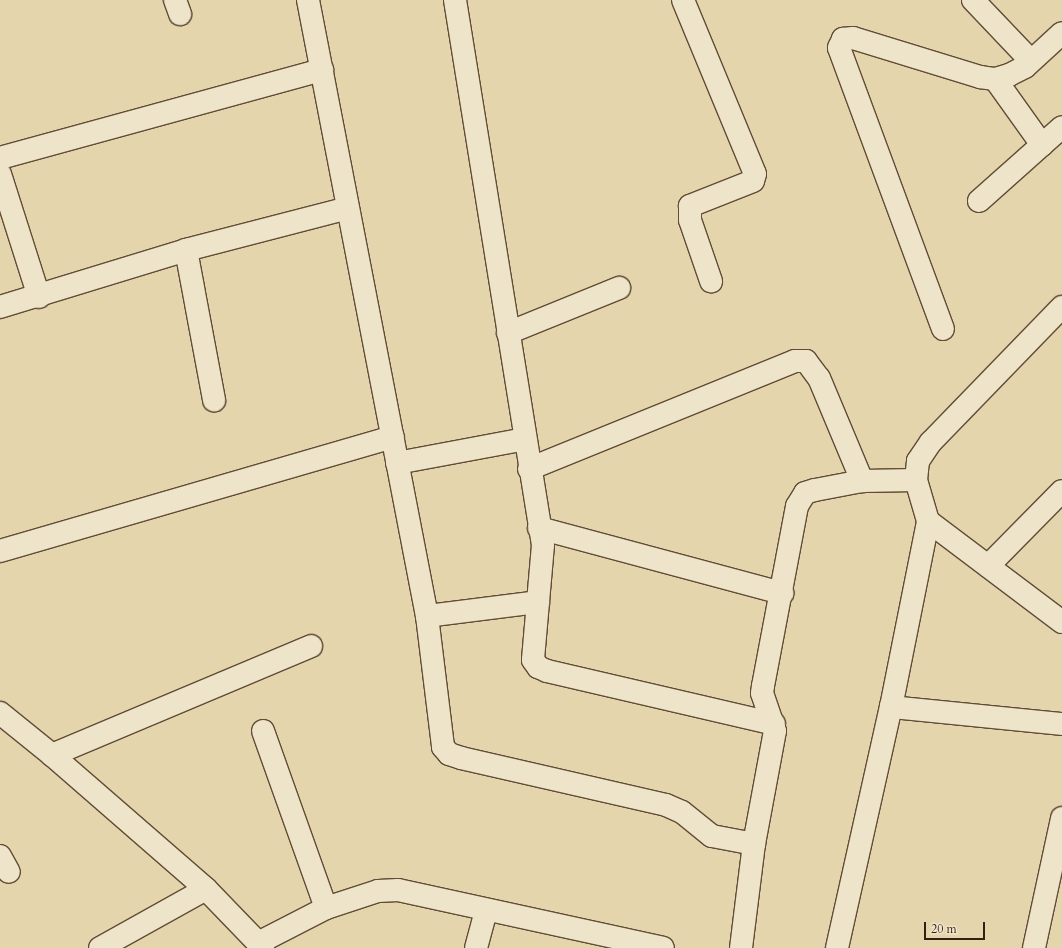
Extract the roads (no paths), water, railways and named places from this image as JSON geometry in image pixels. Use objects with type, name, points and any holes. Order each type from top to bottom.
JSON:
[{"type":"street","points":[[308,0],[427,616],[443,747],[449,754],[666,805],[682,812],[712,836],[754,844]]},
{"type":"street","points":[[455,0],[543,558],[532,660],[538,667],[547,672],[774,724]]},
{"type":"street","points":[[683,0],[755,174],[753,180],[690,206],[690,220],[711,281]]},
{"type":"street","points":[[973,0],[1031,60]]},
{"type":"street","points":[[943,329],[839,48],[843,39],[853,38],[995,79],[1009,75],[1031,60],[1062,33]]},
{"type":"street","points":[[0,158],[322,70]]},
{"type":"street","points":[[995,79],[1042,145]]},
{"type":"street","points":[[979,201],[1062,127]]},
{"type":"street","points":[[0,174],[40,297]]},
{"type":"street","points":[[0,307],[40,297],[186,250],[348,208]]},
{"type":"street","points":[[186,250],[214,400]]},
{"type":"street","points":[[508,333],[619,288]]},
{"type":"street","points":[[837,948],[891,707],[928,521],[916,480],[918,461],[931,442],[1062,307]]},
{"type":"street","points":[[529,469],[795,361],[806,361],[819,378],[862,481]]},
{"type":"street","points":[[0,551],[393,437]]},
{"type":"street","points":[[397,463],[525,439]]},
{"type":"street","points":[[741,948],[754,844],[774,740],[774,724],[762,693],[782,593],[797,506],[805,494],[862,481],[916,480]]},
{"type":"street","points":[[988,566],[1062,491]]},
{"type":"street","points":[[928,521],[1062,622]]},
{"type":"street","points":[[539,528],[782,593]]},
{"type":"street","points":[[427,616],[538,602]]},
{"type":"street","points":[[52,755],[311,646]]},
{"type":"street","points":[[891,707],[1062,724]]},
{"type":"street","points":[[0,713],[52,755],[206,889],[260,946],[326,908],[378,891],[398,890],[634,945],[663,948]]},
{"type":"street","points":[[263,731],[326,908]]},
{"type":"street","points":[[1034,948],[1062,818]]},
{"type":"street","points":[[100,948],[206,889]]},
{"type":"street","points":[[476,948],[486,911]]}]
